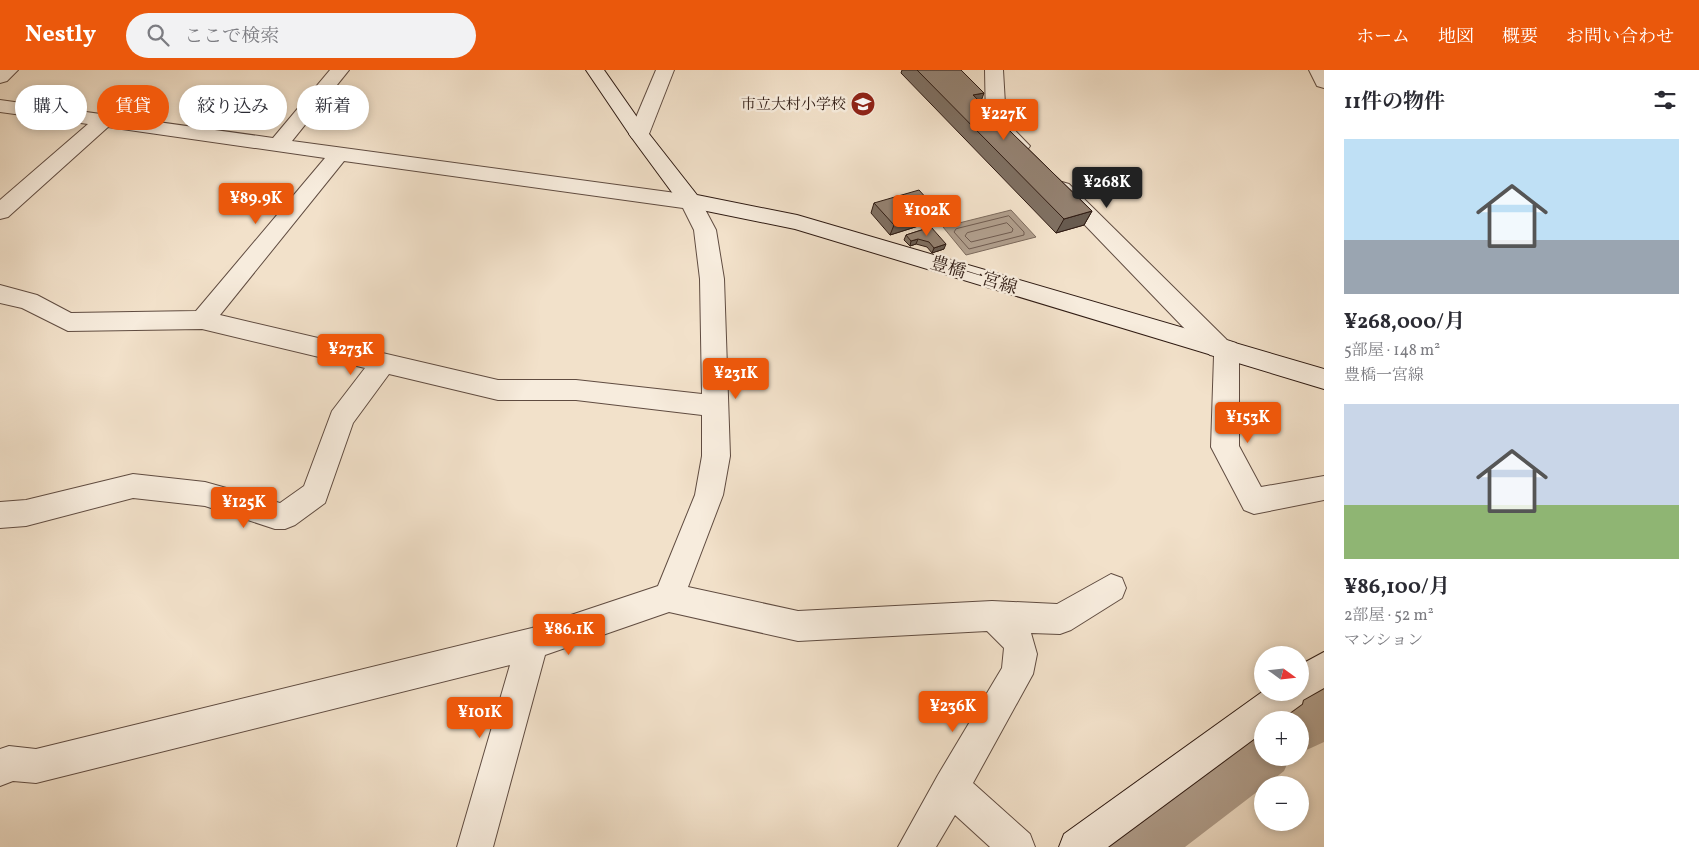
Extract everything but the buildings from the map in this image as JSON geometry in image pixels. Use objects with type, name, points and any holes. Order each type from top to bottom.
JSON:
[{"type":"street","points":[[0,77],[9,70]]},
{"type":"street","points":[[278,145],[340,70]]},
{"type":"street","points":[[596,70],[639,134],[690,201],[705,230],[712,279],[716,456],[709,495],[669,597]]},
{"type":"street","points":[[639,134],[664,70]]},
{"type":"street","points":[[994,70],[996,123],[1223,349],[1225,447],[1254,501],[1324,488]]},
{"type":"street","points":[[1318,70],[1324,82]]},
{"type":"street","name":"豊橋一宮線","points":[[0,106],[97,121]]},
{"type":"street","points":[[0,212],[97,126]]},
{"type":"street","name":"豊橋一宮線","points":[[163,130],[690,201],[797,222],[1324,379]]},
{"type":"street","points":[[202,320],[339,154]]},
{"type":"street","points":[[0,294],[29,301],[68,322],[202,320],[498,390],[576,390],[715,406]]},
{"type":"street","points":[[0,515],[26,513],[133,486],[206,494],[275,516],[285,516],[315,494],[341,419],[383,363]]},
{"type":"street","points":[[0,769],[9,763],[36,766],[532,644],[669,597],[798,626],[992,616],[1060,620],[1111,588]]},
{"type":"street","points":[[916,847],[1017,674],[1022,656],[1015,634],[992,616]]},
{"type":"street","points":[[475,847],[532,644]]},
{"type":"street","points":[[1309,679],[1324,668]]},
{"type":"street","points":[[1077,847],[1278,701]]},
{"type":"street","points":[[950,787],[1017,847]]},
{"type":"water","points":[[1011,210],[1036,237],[966,255],[943,227]]},
{"type":"waterway","points":[[1309,715],[1324,704]]},
{"type":"waterway","points":[[1131,847],[1254,755]]},
{"type":"place","name":"市立大村小学校","points":[[863,104]]}]
